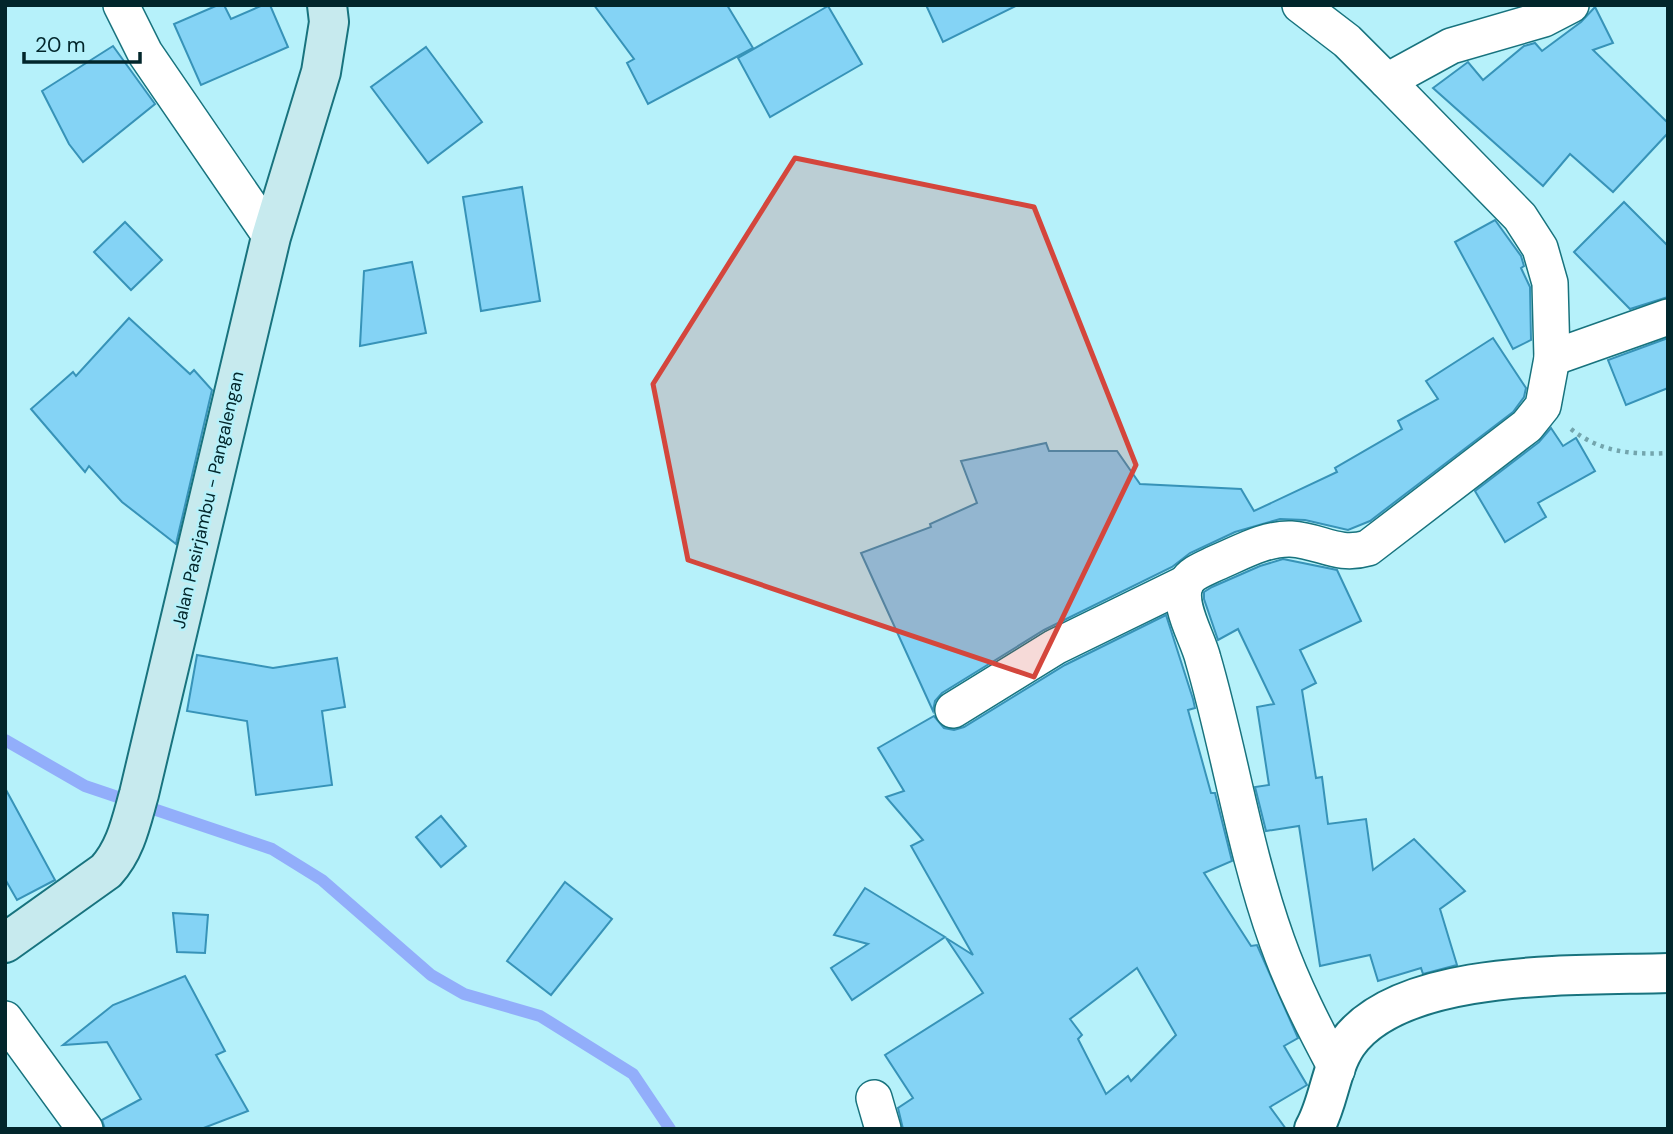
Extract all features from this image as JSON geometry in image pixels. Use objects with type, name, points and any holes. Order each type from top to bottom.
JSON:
[{"type":"main road","name":"Jalan Pasirjambu - Pangalengan","points":[[5,943],[106,871],[119,857],[125,842],[139,794],[271,237],[321,72],[335,11]]},
{"type":"street","points":[[121,5],[145,53],[271,237]]},
{"type":"street","points":[[953,710],[1055,647],[1186,583],[1197,572],[1258,544],[1289,539],[1314,542],[1349,553],[1368,548],[1527,426],[1543,406],[1552,358],[1550,283],[1541,248],[1520,217],[1387,81],[1347,41],[1300,5]]},
{"type":"street","points":[[1387,81],[1451,46],[1544,19],[1571,5]]},
{"type":"street","points":[[1552,358],[1668,317]]},
{"type":"street","points":[[1186,583],[1183,601],[1208,675],[1251,858],[1276,937],[1301,1003],[1337,1070]]},
{"type":"street","points":[[1314,1129],[1346,1045],[1357,1033],[1405,1002],[1443,988],[1531,978],[1668,973]]},
{"type":"street","points":[[5,1019],[85,1129]]},
{"type":"path","points":[[1543,406],[1592,445],[1643,455],[1668,453]]},
{"type":"highlighted area","points":[[795,158],[1034,207],[1136,465],[1034,677],[688,560],[653,384]]},
{"type":"building","points":[[218,5],[224,5],[231,19],[263,5],[270,5],[288,47],[201,85],[174,24]]},
{"type":"building","points":[[594,5],[727,5],[753,48],[648,104],[627,63],[634,59]]},
{"type":"building","points":[[926,5],[1018,5],[943,42]]},
{"type":"building","points":[[828,6],[862,64],[770,117],[738,58]]},
{"type":"building","points":[[1595,7],[1613,43],[1593,50],[1668,123],[1668,133],[1613,192],[1570,154],[1543,186],[1433,88],[1468,62],[1483,80],[1524,46],[1535,43],[1542,51],[1581,22]]},
{"type":"building","points":[[113,46],[155,104],[83,162],[69,144],[42,91]]},
{"type":"building","points":[[426,47],[482,122],[428,163],[371,87]]},
{"type":"building","points":[[522,187],[540,301],[481,311],[463,197]]},
{"type":"building","points":[[1624,202],[1668,246],[1668,297],[1630,309],[1574,252]]},
{"type":"building","points":[[1495,220],[1521,256],[1524,266],[1521,268],[1530,287],[1531,340],[1513,349],[1455,242]]},
{"type":"building","points":[[125,222],[162,260],[131,290],[94,252]]},
{"type":"building","points":[[412,262],[426,333],[360,346],[364,271]]},
{"type":"building","points":[[129,318],[190,374],[194,370],[212,390],[176,544],[122,502],[89,466],[85,472],[31,409],[73,372],[76,376]]},
{"type":"building","points":[[1493,338],[1526,388],[1524,397],[1513,412],[1370,521],[1348,530],[1305,520],[1280,519],[1235,532],[1190,553],[1172,567],[1044,630],[942,693],[935,701],[933,711],[861,553],[931,527],[930,524],[977,503],[961,461],[1046,443],[1049,451],[1117,451],[1140,484],[1241,489],[1254,511],[1337,472],[1335,468],[1402,429],[1398,421],[1438,399],[1426,381]]},
{"type":"building","points":[[1668,338],[1668,388],[1626,405],[1608,360]]},
{"type":"building","points":[[1551,428],[1563,446],[1576,438],[1595,471],[1538,503],[1546,517],[1505,542],[1475,491],[1539,442]]},
{"type":"building","points":[[1283,559],[1337,570],[1361,621],[1300,650],[1316,683],[1302,690],[1316,778],[1322,777],[1328,824],[1366,819],[1373,870],[1414,839],[1465,891],[1440,909],[1457,965],[1423,974],[1421,968],[1378,981],[1370,955],[1320,966],[1299,826],[1266,831],[1255,787],[1269,785],[1257,707],[1274,704],[1238,629],[1218,640],[1204,599],[1204,592],[1212,587]]},
{"type":"building","points":[[1166,615],[1193,699],[1195,708],[1188,710],[1211,793],[1215,793],[1232,861],[1204,873],[1251,946],[1257,945],[1298,1038],[1284,1046],[1307,1085],[1270,1107],[1286,1129],[903,1129],[898,1108],[913,1098],[885,1055],[983,993],[946,938],[973,955],[911,846],[923,840],[886,797],[904,791],[878,748],[934,716],[944,728],[954,730],[964,727],[1065,665]],"holes":[[[1137,968],[1176,1035],[1131,1081],[1128,1076],[1106,1094],[1078,1039],[1082,1035],[1070,1019]]]},
{"type":"building","points":[[197,655],[273,668],[337,658],[345,707],[322,711],[332,785],[256,795],[247,721],[187,711]]},
{"type":"building","points":[[5,788],[55,880],[17,900],[5,879]]},
{"type":"building","points":[[441,816],[466,846],[441,867],[416,837]]},
{"type":"building","points":[[565,882],[612,919],[551,995],[507,961]]},
{"type":"building","points":[[865,888],[945,937],[852,1000],[831,968],[868,944],[834,935]]},
{"type":"building","points":[[173,913],[208,915],[205,953],[177,952]]},
{"type":"building","points":[[185,976],[225,1051],[216,1055],[248,1111],[201,1129],[105,1129],[102,1120],[141,1099],[107,1042],[63,1045],[113,1005]]},
{"type":"waterway","points":[[5,740],[85,786],[272,849],[322,880],[431,975],[464,994],[540,1016],[633,1074],[670,1129]]}]
